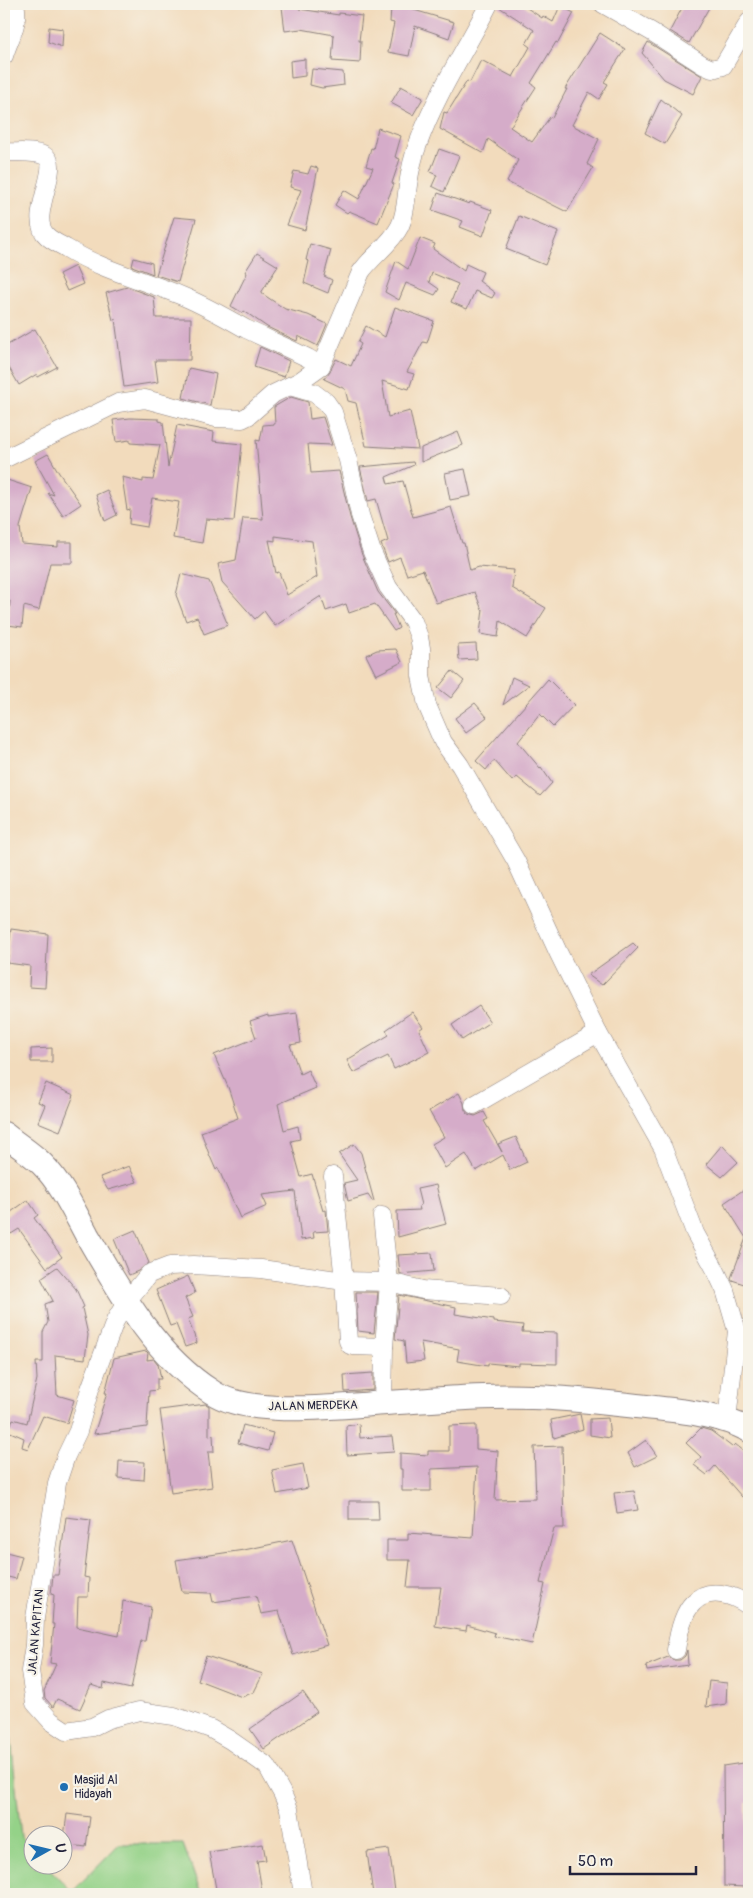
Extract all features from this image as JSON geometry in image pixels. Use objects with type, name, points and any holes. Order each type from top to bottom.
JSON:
[{"type":"street","points":[[4,56],[16,23],[17,12],[15,4]]},
{"type":"street","points":[[4,459],[66,426],[118,403],[145,399],[216,418],[242,419],[255,412],[273,394],[300,381],[321,366],[361,272],[400,227],[406,205],[411,168],[424,128],[438,95],[489,4]]},
{"type":"street","points":[[603,4],[712,69],[723,66],[749,22]]},
{"type":"street","points":[[4,152],[34,153],[45,156],[48,159],[51,172],[43,197],[41,216],[42,228],[47,236],[76,254],[106,269],[183,297],[321,366]]},
{"type":"street","points":[[290,386],[314,393],[326,402],[334,412],[348,460],[360,516],[372,552],[388,587],[413,621],[419,637],[421,676],[427,705],[443,742],[460,765],[516,862],[598,1033],[663,1148],[695,1233],[716,1269],[725,1290],[737,1331],[727,1420]]},
{"type":"street","points":[[474,1105],[598,1033]]},
{"type":"street","name":"JALAN MERDEKA","points":[[4,1134],[42,1164],[64,1194],[127,1301],[158,1344],[181,1368],[213,1393],[220,1396],[256,1407],[352,1407],[530,1397],[568,1399],[668,1410],[727,1420],[749,1430]]},
{"type":"street","points":[[333,1176],[348,1341],[354,1346],[384,1347]]},
{"type":"street","points":[[382,1216],[389,1282],[384,1347],[383,1404]]},
{"type":"street","points":[[127,1301],[149,1274],[170,1266],[193,1265],[260,1269],[344,1281],[389,1282],[423,1290],[501,1296]]},
{"type":"street","name":"JALAN KAPITAN","points":[[127,1301],[115,1321],[90,1389],[78,1431],[66,1456],[57,1483],[35,1618],[34,1645],[30,1670],[35,1703],[51,1721],[66,1731],[92,1727],[108,1719],[139,1712],[174,1716],[211,1729],[267,1766],[282,1793],[288,1809],[303,1894]]},
{"type":"street","points":[[676,1650],[679,1632],[692,1604],[702,1596],[718,1593],[738,1598],[749,1606]]},
{"type":"green space","points":[[4,1732],[11,1738],[22,1838],[22,1876],[57,1876],[72,1892],[119,1844],[183,1844],[201,1894],[4,1894]]},
{"type":"building","points":[[500,4],[521,4],[542,18],[543,16],[553,22],[560,6],[574,13],[558,43],[556,42],[531,83],[536,87],[510,127],[532,142],[550,117],[552,118],[567,89],[565,89],[600,33],[625,49],[604,82],[608,84],[599,99],[589,92],[572,125],[599,139],[587,164],[593,168],[567,212],[507,182],[518,160],[488,139],[483,153],[440,129],[444,112],[447,113],[467,81],[470,82],[481,60],[513,77],[530,47],[526,44],[534,30],[499,7]]},
{"type":"building","points":[[684,4],[711,4],[689,43],[670,31]]},
{"type":"building","points":[[299,5],[299,9],[339,15],[339,13],[362,16],[359,41],[361,41],[360,63],[332,61],[334,35],[301,29],[285,31],[282,7]]},
{"type":"building","points":[[391,7],[414,8],[414,10],[454,22],[449,38],[415,26],[409,56],[388,52],[394,23],[390,22]]},
{"type":"building","points":[[49,27],[63,29],[62,47],[48,42]]},
{"type":"building","points":[[648,42],[702,76],[693,94],[664,79],[642,53]]},
{"type":"building","points":[[305,59],[305,76],[291,78],[290,61]]},
{"type":"building","points":[[312,69],[343,72],[344,85],[322,88],[310,85]]},
{"type":"building","points":[[401,86],[423,98],[413,115],[391,103]]},
{"type":"building","points":[[661,99],[682,116],[665,144],[645,133]]},
{"type":"building","points":[[378,128],[401,136],[395,157],[400,159],[392,183],[394,184],[378,223],[349,211],[347,213],[335,205],[344,190],[359,199],[373,168],[366,166],[371,148],[373,149]]},
{"type":"building","points":[[439,149],[459,156],[444,192],[432,186],[437,175],[430,172]]},
{"type":"building","points":[[311,166],[318,168],[305,230],[287,225],[301,190],[290,187],[294,171],[308,174]]},
{"type":"building","points":[[438,193],[492,210],[483,236],[460,227],[463,221],[432,210]]},
{"type":"building","points":[[519,216],[558,232],[545,265],[506,249]]},
{"type":"building","points":[[174,217],[196,219],[178,282],[156,275]]},
{"type":"building","points":[[420,238],[435,244],[433,249],[464,271],[466,264],[483,272],[479,281],[495,293],[492,298],[475,291],[467,309],[451,302],[458,284],[432,273],[429,282],[439,289],[435,295],[406,283],[399,300],[385,292],[396,261],[408,269]]},
{"type":"building","points":[[310,244],[331,250],[324,276],[332,280],[328,293],[304,283],[309,261],[306,260]]},
{"type":"building","points":[[257,253],[278,266],[261,293],[285,309],[308,315],[327,324],[318,346],[298,336],[297,341],[267,327],[244,311],[243,313],[231,306],[247,273],[245,272]]},
{"type":"building","points":[[134,258],[152,263],[153,274],[132,266]]},
{"type":"building","points":[[75,266],[83,284],[67,291],[59,274]]},
{"type":"building","points":[[127,287],[154,297],[156,318],[191,318],[190,360],[155,360],[158,382],[124,387],[115,319],[113,320],[106,293]]},
{"type":"building","points":[[395,307],[434,321],[427,343],[423,342],[407,372],[414,374],[409,389],[382,381],[388,417],[410,411],[418,449],[366,446],[356,403],[348,401],[345,389],[324,379],[336,359],[351,366],[361,344],[358,342],[366,326],[385,337]]},
{"type":"building","points":[[35,329],[57,367],[38,377],[37,374],[19,385],[4,359],[4,347]]},
{"type":"building","points":[[260,347],[289,361],[284,377],[254,367]]},
{"type":"building","points":[[189,368],[216,374],[210,405],[183,398]]},
{"type":"building","points":[[291,397],[308,402],[310,419],[323,417],[332,445],[308,444],[311,473],[339,471],[350,517],[362,555],[378,592],[395,614],[393,614],[399,628],[394,631],[375,604],[349,613],[346,604],[326,611],[321,596],[275,626],[264,611],[255,619],[222,582],[218,564],[236,560],[243,518],[263,519],[256,440],[260,441],[263,425],[275,424],[274,407]],"holes":[[[275,536],[312,541],[317,577],[287,595],[279,572],[276,573],[269,540],[275,541]]]},
{"type":"building","points":[[130,418],[159,419],[159,421],[163,422],[168,467],[177,425],[214,432],[213,441],[242,444],[234,521],[206,519],[202,543],[173,538],[179,502],[152,498],[147,527],[129,524],[130,509],[127,510],[122,477],[143,482],[143,479],[153,480],[160,445],[130,443],[130,440],[116,442],[113,420]]},
{"type":"building","points":[[458,432],[463,445],[421,462],[421,448]]},
{"type":"building","points":[[48,454],[81,504],[63,516],[48,493],[54,495],[35,461]]},
{"type":"building","points":[[413,462],[414,465],[386,477],[388,484],[403,481],[413,517],[451,507],[462,543],[464,543],[470,570],[479,567],[514,570],[512,588],[546,608],[527,638],[500,621],[498,637],[480,634],[483,609],[475,592],[436,603],[423,570],[407,575],[400,557],[388,562],[381,544],[388,541],[376,499],[368,501],[360,467]]},
{"type":"building","points":[[465,469],[471,496],[450,500],[445,473]]},
{"type":"building","points":[[4,479],[32,488],[20,527],[22,544],[58,547],[58,542],[72,542],[72,563],[50,563],[39,610],[24,606],[22,627],[8,625],[10,601],[4,600]]},
{"type":"building","points":[[107,490],[117,515],[105,521],[96,495]]},
{"type":"building","points":[[181,574],[209,581],[228,625],[204,634],[197,617],[186,621],[176,595]]},
{"type":"building","points":[[476,644],[477,659],[459,660],[458,645]]},
{"type":"building","points":[[396,649],[402,662],[376,675],[366,655],[377,650]]},
{"type":"building","points":[[452,671],[464,681],[451,698],[438,688]]},
{"type":"building","points":[[512,677],[529,685],[503,705]]},
{"type":"building","points":[[548,679],[574,705],[553,727],[540,714],[518,742],[541,767],[552,783],[540,796],[517,777],[512,781],[494,760],[486,770],[476,761]]},
{"type":"building","points":[[475,703],[487,717],[466,733],[455,718]]},
{"type":"building","points":[[11,929],[48,934],[45,988],[29,987],[30,966],[7,963]]},
{"type":"building","points":[[633,943],[638,948],[602,985],[588,975]]},
{"type":"building","points":[[479,1006],[490,1022],[462,1040],[452,1025]]},
{"type":"building","points":[[412,1012],[423,1027],[419,1030],[429,1052],[394,1069],[388,1056],[353,1073],[347,1060],[389,1035],[386,1030]]},
{"type":"building","points":[[297,1013],[301,1043],[290,1045],[300,1074],[308,1070],[316,1088],[278,1104],[284,1130],[298,1126],[300,1139],[291,1141],[301,1177],[312,1174],[323,1211],[326,1210],[328,1231],[313,1232],[314,1238],[301,1240],[295,1191],[262,1195],[267,1206],[240,1218],[218,1168],[216,1170],[201,1132],[238,1118],[228,1087],[214,1055],[256,1038],[250,1021],[268,1015],[268,1017]]},
{"type":"building","points":[[52,1048],[52,1062],[31,1062],[31,1049]]},
{"type":"building","points":[[46,1083],[74,1095],[60,1131],[38,1122],[45,1105],[38,1102]]},
{"type":"building","points":[[459,1093],[468,1114],[475,1116],[484,1112],[488,1119],[484,1121],[502,1152],[498,1144],[516,1137],[527,1162],[510,1170],[503,1155],[476,1171],[466,1154],[445,1168],[432,1144],[444,1137],[429,1111]]},
{"type":"building","points":[[354,1144],[361,1153],[374,1201],[368,1195],[348,1201],[344,1183],[357,1180],[339,1154]]},
{"type":"building","points":[[722,1145],[738,1162],[722,1177],[706,1164]]},
{"type":"building","points":[[129,1166],[137,1182],[108,1190],[100,1177]]},
{"type":"building","points":[[436,1185],[446,1224],[398,1237],[397,1211],[420,1210],[419,1206],[421,1205],[417,1189]]},
{"type":"building","points":[[749,1186],[749,1278],[747,1285],[731,1278],[746,1238],[724,1203]]},
{"type":"building","points":[[28,1200],[38,1215],[34,1218],[62,1257],[47,1268],[19,1229],[11,1234],[4,1224],[4,1217]]},
{"type":"building","points":[[135,1230],[149,1263],[129,1275],[114,1239]]},
{"type":"building","points":[[432,1253],[434,1271],[400,1274],[398,1255]]},
{"type":"building","points":[[57,1267],[76,1289],[84,1307],[82,1308],[88,1335],[85,1359],[55,1355],[57,1395],[74,1400],[67,1423],[43,1416],[28,1449],[22,1447],[24,1438],[8,1431],[13,1419],[27,1423],[37,1379],[36,1362],[43,1362],[43,1332],[48,1322],[45,1304],[53,1301],[41,1278]]},
{"type":"building","points":[[188,1276],[195,1293],[185,1298],[193,1317],[188,1319],[197,1343],[185,1347],[176,1324],[170,1326],[156,1290]]},
{"type":"building","points":[[356,1292],[378,1292],[374,1333],[358,1331]]},
{"type":"building","points":[[399,1295],[456,1307],[455,1314],[494,1320],[494,1322],[523,1325],[522,1332],[557,1333],[557,1364],[519,1363],[519,1366],[488,1363],[488,1366],[457,1361],[459,1349],[421,1342],[424,1361],[406,1363],[404,1341],[395,1339]]},
{"type":"building","points":[[146,1351],[148,1353],[147,1360],[154,1359],[158,1364],[161,1379],[157,1379],[157,1390],[149,1391],[147,1427],[94,1434],[107,1393],[105,1393],[114,1358]]},
{"type":"building","points":[[373,1373],[373,1390],[345,1392],[344,1375]]},
{"type":"building","points":[[206,1404],[209,1406],[209,1436],[213,1435],[214,1452],[208,1452],[212,1487],[171,1493],[160,1410]]},
{"type":"building","points":[[580,1414],[583,1429],[554,1438],[551,1420]]},
{"type":"building","points":[[608,1418],[610,1438],[590,1435],[590,1419]]},
{"type":"building","points":[[359,1424],[360,1438],[392,1436],[394,1452],[347,1455],[346,1426]]},
{"type":"building","points":[[243,1425],[273,1433],[268,1451],[238,1443]]},
{"type":"building","points":[[476,1425],[476,1449],[498,1451],[495,1500],[536,1499],[534,1447],[562,1446],[564,1528],[554,1528],[540,1583],[545,1584],[532,1644],[494,1636],[495,1633],[467,1625],[466,1631],[435,1626],[441,1587],[407,1587],[410,1560],[387,1560],[387,1540],[408,1540],[408,1533],[473,1538],[477,1467],[431,1469],[431,1491],[402,1491],[400,1453],[428,1455],[428,1451],[449,1451],[449,1426]]},
{"type":"building","points":[[701,1428],[711,1431],[732,1447],[735,1444],[749,1455],[749,1491],[742,1497],[715,1466],[707,1475],[694,1465],[701,1457],[686,1443]]},
{"type":"building","points":[[646,1440],[657,1456],[635,1467],[628,1453]]},
{"type":"building","points":[[119,1461],[145,1462],[144,1480],[118,1478]]},
{"type":"building","points":[[303,1464],[308,1488],[277,1494],[272,1470]]},
{"type":"building","points":[[634,1491],[638,1510],[617,1513],[614,1493]]},
{"type":"building","points":[[349,1501],[378,1501],[379,1520],[349,1520]]},
{"type":"building","points":[[66,1517],[91,1520],[84,1577],[89,1578],[88,1597],[78,1597],[77,1627],[119,1636],[123,1601],[151,1607],[145,1641],[141,1641],[131,1689],[104,1683],[103,1689],[91,1685],[80,1709],[57,1699],[53,1707],[45,1698],[44,1691],[56,1664],[50,1663],[54,1624],[52,1624],[54,1595],[51,1594],[53,1575],[58,1575]]},
{"type":"building","points":[[292,1540],[327,1645],[293,1655],[279,1611],[261,1614],[256,1596],[213,1602],[211,1593],[182,1592],[176,1560],[244,1550]]},
{"type":"building","points":[[6,1552],[22,1556],[16,1579],[4,1576]]},
{"type":"building","points":[[687,1650],[688,1665],[647,1671],[646,1666],[668,1657],[680,1660],[685,1656]]},
{"type":"building","points":[[206,1656],[263,1674],[254,1692],[242,1697],[198,1680]]},
{"type":"building","points":[[709,1681],[727,1683],[726,1704],[706,1707]]},
{"type":"building","points":[[303,1692],[317,1712],[264,1749],[250,1729]]},
{"type":"building","points":[[749,1762],[749,1802],[746,1802],[746,1887],[724,1886],[723,1766]]},
{"type":"building","points":[[67,1814],[90,1817],[86,1847],[72,1845],[72,1826],[65,1826]]},
{"type":"building","points":[[263,1844],[266,1860],[257,1861],[262,1891],[217,1894],[209,1852]]},
{"type":"building","points":[[389,1849],[395,1891],[373,1894],[367,1852]]},
{"type":"place","name":"Masjid Al Hidayah","points":[[64,1787]]}]
